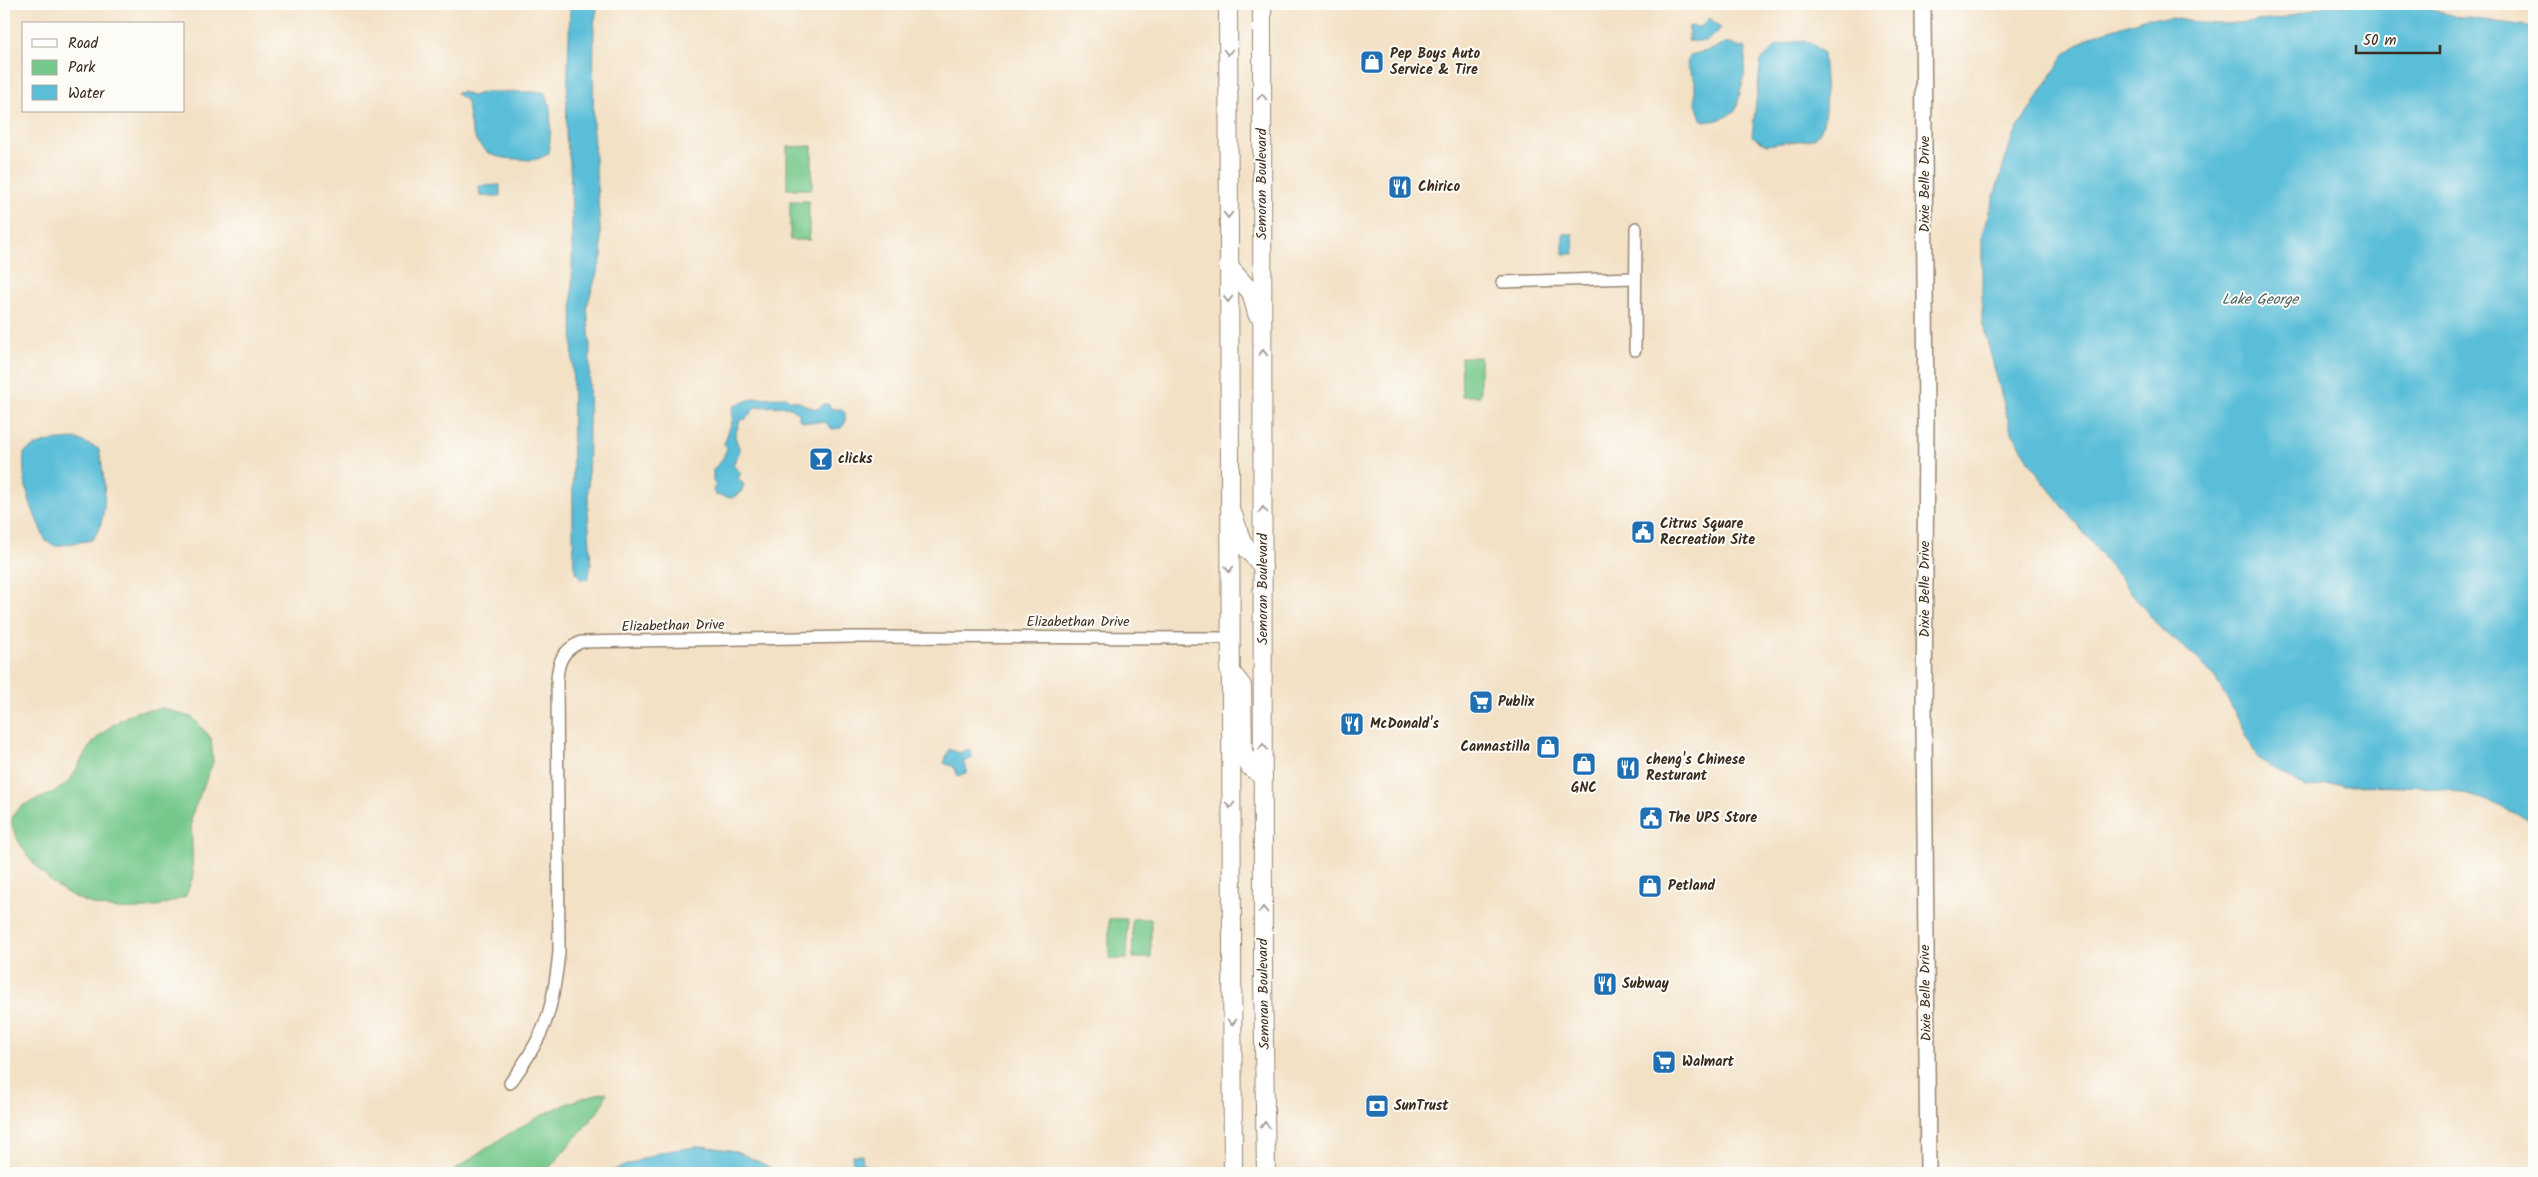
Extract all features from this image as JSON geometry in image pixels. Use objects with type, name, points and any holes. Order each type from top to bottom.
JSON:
[{"type":"main road","points":[[1228,4],[1229,638],[1233,1173]]},
{"type":"main road","name":"Semoran Boulevard","points":[[1262,4],[1263,776],[1266,1173]]},
{"type":"main road","points":[[1228,266],[1251,292],[1263,331]]},
{"type":"main road","points":[[1229,503],[1242,543],[1263,567]]},
{"type":"main road","points":[[1230,669],[1242,686],[1243,751],[1250,767],[1263,776]]},
{"type":"street","name":"Dixie Belle Drive","points":[[1923,4],[1926,425],[1924,721],[1928,1173]]},
{"type":"street","points":[[1635,350],[1636,228]]},
{"type":"street","points":[[1502,282],[1635,278]]},
{"type":"street","name":"Elizabethan Drive","points":[[510,1083],[531,1054],[546,1025],[554,997],[559,952],[558,665],[563,654],[573,646],[581,642],[852,637],[1229,638]]},
{"type":"green space","points":[[812,146],[812,189],[787,189],[787,147]]},
{"type":"green space","points":[[790,201],[809,201],[809,240],[790,240]]},
{"type":"green space","points":[[1461,357],[1480,357],[1480,396],[1462,396]]},
{"type":"green space","points":[[163,708],[193,718],[211,738],[213,762],[191,817],[193,876],[186,896],[142,909],[120,909],[99,906],[79,899],[60,888],[43,874],[28,856],[14,830],[13,816],[21,807],[50,794],[66,784],[92,743],[110,727],[136,712]]},
{"type":"green space","points":[[1109,919],[1127,919],[1127,959],[1109,959]]},
{"type":"green space","points":[[1132,919],[1151,919],[1151,958],[1133,958]]},
{"type":"green space","points":[[607,1092],[601,1108],[545,1173],[450,1173],[505,1136],[546,1113],[587,1097]]},
{"type":"water","points":[[570,4],[598,4],[594,25],[593,131],[602,256],[587,306],[590,344],[588,511],[591,565],[588,579],[581,580],[574,567],[573,532],[572,215],[570,163],[566,136]]},
{"type":"water","name":"Lake George","points":[[2331,4],[2413,4],[2454,16],[2534,27],[2534,823],[2485,800],[2441,789],[2395,786],[2342,786],[2339,784],[2306,788],[2257,758],[2242,725],[2215,678],[2199,660],[2159,627],[2041,479],[2011,431],[1982,321],[1982,234],[2013,136],[2065,54],[2091,36],[2147,18],[2173,18],[2199,23],[2226,24],[2279,19]]},
{"type":"water","points":[[1710,18],[1721,28],[1707,41],[1688,41],[1689,26],[1701,27]]},
{"type":"water","points":[[1800,41],[1810,42],[1823,53],[1825,113],[1823,124],[1819,133],[1813,139],[1766,145],[1752,136],[1761,61],[1776,46]]},
{"type":"water","points":[[1724,43],[1746,48],[1744,77],[1736,110],[1715,121],[1705,121],[1701,119],[1695,100],[1695,81],[1687,65],[1689,56],[1710,50]]},
{"type":"water","points":[[462,92],[472,96],[485,92],[544,92],[550,112],[549,153],[537,159],[526,160],[503,158],[492,155],[484,150],[478,143],[470,125],[467,101],[456,93]]},
{"type":"water","points":[[500,185],[500,196],[480,196],[479,186]]},
{"type":"water","points":[[1563,234],[1573,234],[1574,254],[1563,254]]},
{"type":"water","points":[[786,397],[789,400],[818,409],[823,404],[828,404],[832,409],[841,409],[845,413],[845,423],[841,428],[832,429],[825,422],[804,422],[799,419],[799,413],[788,406],[756,407],[746,419],[740,420],[735,436],[740,451],[733,465],[741,473],[738,478],[744,485],[741,492],[732,498],[715,495],[713,490],[716,484],[713,480],[713,469],[722,460],[727,448],[724,444],[733,419],[732,411],[734,406],[754,398]]},
{"type":"water","points":[[77,439],[99,449],[105,496],[102,520],[92,540],[56,546],[46,541],[29,498],[24,477],[24,453],[43,443]]},
{"type":"water","points":[[949,749],[959,753],[969,749],[973,758],[963,762],[968,772],[958,776],[954,767],[944,763]]},
{"type":"water","points":[[702,1146],[736,1151],[782,1173],[606,1173],[661,1152]]},
{"type":"water","points":[[852,1155],[862,1155],[863,1165],[873,1166],[873,1173],[845,1173],[853,1166]]},
{"type":"place","name":"Pep Boys Auto Service & Tire","points":[[1372,62]]},
{"type":"place","name":"Chirico","points":[[1400,187]]},
{"type":"place","name":"clicks","points":[[821,459]]},
{"type":"place","name":"Citrus Square Recreation Site","points":[[1643,532]]},
{"type":"place","name":"Publix","points":[[1481,702]]},
{"type":"place","name":"McDonald's","points":[[1352,724]]},
{"type":"place","name":"Cannastilla","points":[[1548,747]]},
{"type":"place","name":"GNC","points":[[1584,764]]},
{"type":"place","name":"cheng's Chinese Resturant","points":[[1628,768]]},
{"type":"place","name":"The UPS Store","points":[[1651,818]]},
{"type":"place","name":"Petland","points":[[1650,886]]},
{"type":"place","name":"Subway","points":[[1605,984]]},
{"type":"place","name":"Walmart","points":[[1664,1062]]},
{"type":"place","name":"SunTrust","points":[[1377,1106]]}]
